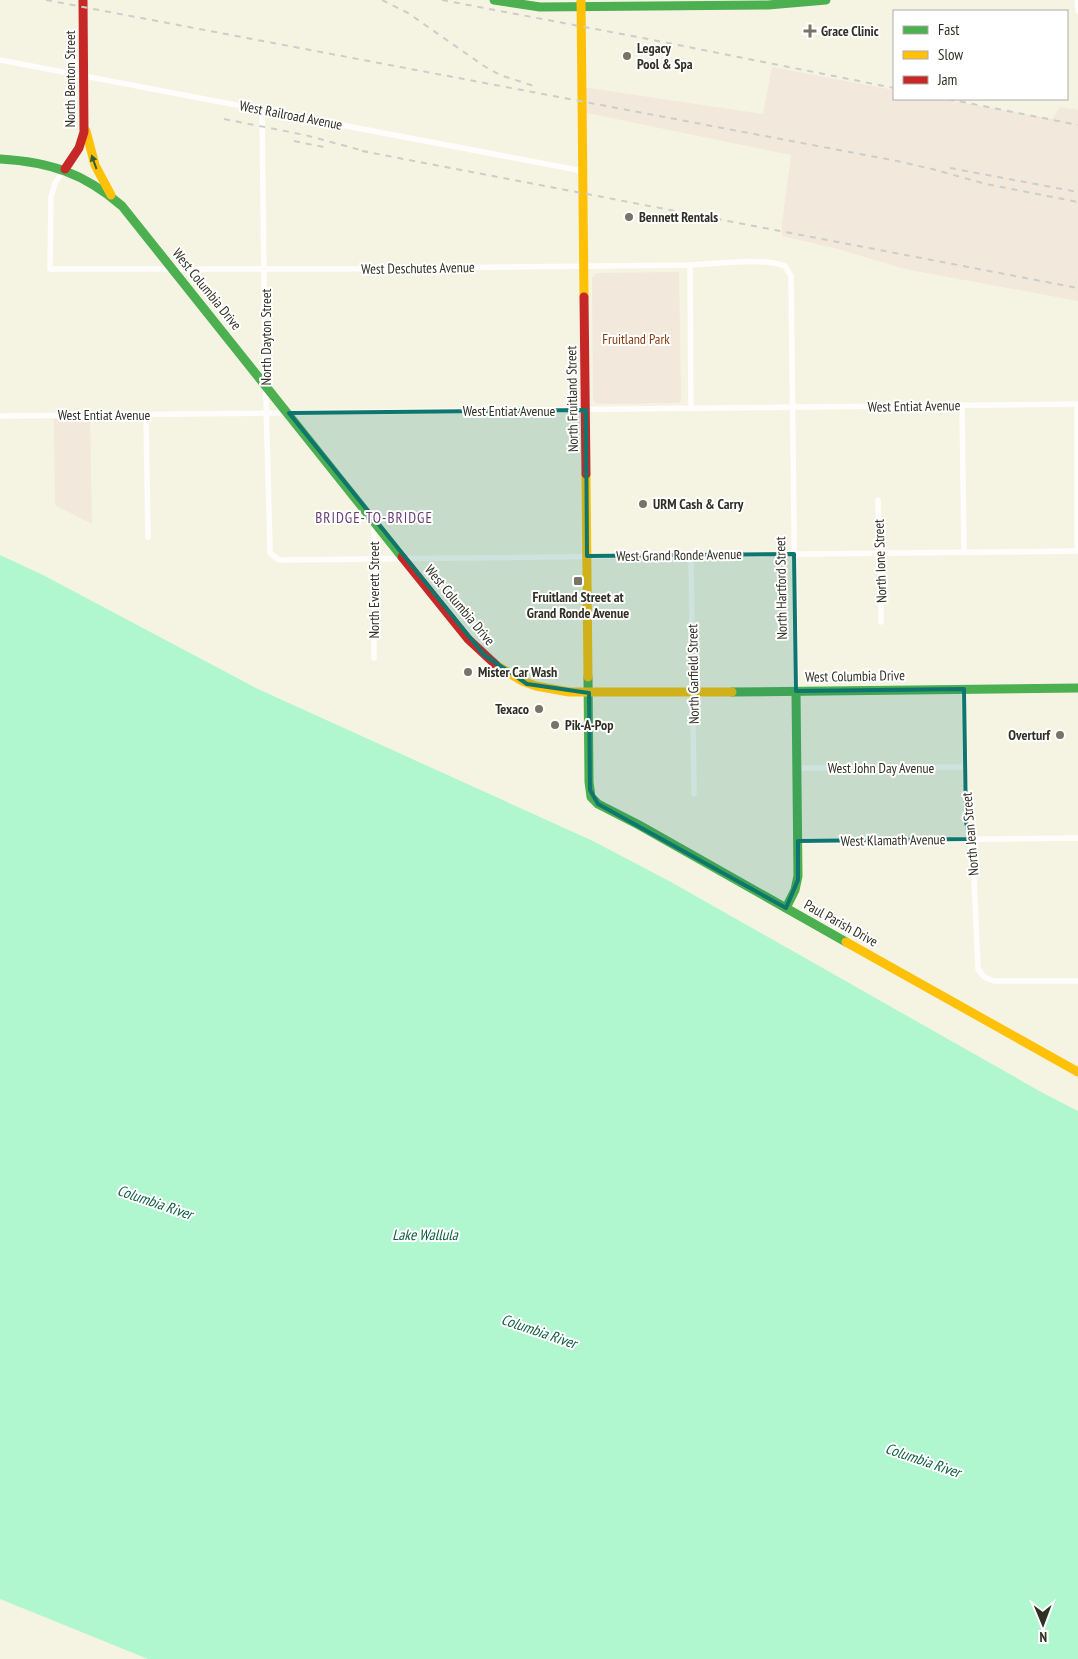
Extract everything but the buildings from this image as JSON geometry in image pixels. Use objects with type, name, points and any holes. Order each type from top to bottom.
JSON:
[{"type":"street","name":"North Benton Street","points":[[50,270],[51,197],[55,182],[81,144],[84,124],[83,0]]},
{"type":"street","points":[[494,0],[540,7],[581,3],[782,4],[826,0]]},
{"type":"street","points":[[1077,0],[1078,11]]},
{"type":"street","name":"North Fruitland Street","points":[[581,3],[589,788],[592,798]]},
{"type":"street","name":"West Railroad Avenue","points":[[0,60],[583,171]]},
{"type":"street","name":"North Dayton Street","points":[[262,110],[270,553],[279,560]]},
{"type":"street","points":[[84,124],[95,165],[113,197]]},
{"type":"street","name":"West Columbia Drive","points":[[0,159],[32,160],[64,169],[86,178],[113,197],[133,218],[174,269],[468,639],[498,666],[527,684],[564,692],[589,693],[1078,688]]},
{"type":"street","name":"West Deschutes Avenue","points":[[50,270],[762,263],[786,266]]},
{"type":"street","points":[[690,265],[691,409]]},
{"type":"street","name":"North Hartford Street","points":[[786,266],[791,276],[798,841],[798,880],[796,890],[786,908]]},
{"type":"street","points":[[1077,404],[1078,551]]},
{"type":"street","name":"West Entiat Avenue","points":[[0,416],[1077,404]]},
{"type":"street","points":[[962,405],[964,552]]},
{"type":"street","points":[[146,415],[148,537]]},
{"type":"street","name":"North Ione Street","points":[[878,500],[881,622]]},
{"type":"street","name":"North Everett Street","points":[[374,521],[374,658]]},
{"type":"street","name":"West Grand Ronde Avenue","points":[[279,560],[1078,551]]},
{"type":"street","name":"North Garfield Street","points":[[691,555],[694,794]]},
{"type":"street","name":"North Jean Street","points":[[964,689],[966,822],[973,855],[976,962],[978,969],[984,977],[994,981],[1078,981]]},
{"type":"street","name":"West John Day Avenue","points":[[797,768],[965,767]]},
{"type":"street","name":"Paul Parish Drive","points":[[592,798],[601,806],[1078,1072]]},
{"type":"street","name":"West Klamath Avenue","points":[[798,841],[1078,838]]},
{"type":"highlighted area","points":[[586,410],[587,556],[794,554],[796,691],[964,689],[966,822],[970,839],[798,841],[798,880],[786,908],[598,804],[590,790],[589,693],[527,684],[484,655],[289,413]]},
{"type":"green space","points":[[772,67],[893,90],[893,100],[948,100],[1052,119],[1060,107],[1078,110],[1078,301],[905,269],[838,249],[782,236],[791,155],[582,112],[582,87],[763,114]]},
{"type":"green space","name":"Fruitland Park","points":[[596,273],[679,273],[681,401],[679,403],[596,403],[593,400],[592,278]]},
{"type":"green space","points":[[54,419],[90,419],[92,524],[55,505]]},
{"type":"water","name":"Lake Wallula","points":[[0,555],[43,575],[258,689],[593,841],[671,882],[1078,1111],[1078,1659],[148,1659],[0,1599]]},
{"type":"railway","points":[[46,0],[897,161],[986,184],[1078,202]]},
{"type":"railway","points":[[382,0],[408,13],[484,66],[500,75],[534,86]]},
{"type":"railway","points":[[442,0],[893,88]]},
{"type":"railway","points":[[953,100],[1078,125]]},
{"type":"railway","points":[[224,119],[305,135],[368,152]]},
{"type":"railway","points":[[294,141],[328,148]]},
{"type":"railway","points":[[362,151],[1078,288]]},
{"type":"railway","points":[[950,168],[1078,192]]},
{"type":"traffic: fast","points":[[494,0],[540,7],[768,5],[826,0]]},
{"type":"traffic: fast","points":[[0,159],[35,163],[66,171],[94,185],[122,206],[402,557]]},
{"type":"traffic: fast","points":[[588,677],[589,782],[591,797],[598,804],[639,825],[846,942]]},
{"type":"traffic: fast","points":[[732,692],[1078,688]]},
{"type":"traffic: fast","points":[[786,908],[795,890],[798,876],[796,691]]},
{"type":"traffic: slow","points":[[581,0],[584,297]]},
{"type":"traffic: slow","points":[[86,131],[95,165],[111,195]]},
{"type":"traffic: slow","points":[[586,474],[588,677]]},
{"type":"traffic: slow","points":[[496,665],[522,681],[536,686],[569,692],[732,692]]},
{"type":"traffic: slow","points":[[846,942],[1078,1072]]},
{"type":"traffic: jam","points":[[65,169],[79,148],[84,132],[83,0]]},
{"type":"traffic: jam","points":[[584,297],[586,474]]},
{"type":"traffic: jam","points":[[402,557],[468,639],[496,665]]},
{"type":"place","name":"Grace Clinic","points":[[810,31]]},
{"type":"place","name":"Legacy Pool & Spa","points":[[627,56]]},
{"type":"place","name":"Bennett Rentals","points":[[629,217]]},
{"type":"place","name":"URM Cash & Carry","points":[[643,504]]},
{"type":"place","name":"Fruitland Street at Grand Ronde Avenue","points":[[578,581]]},
{"type":"place","name":"Mister Car Wash","points":[[468,672]]},
{"type":"place","name":"Texaco","points":[[539,709]]},
{"type":"place","name":"Pik-A-Pop","points":[[555,725]]},
{"type":"place","name":"Overturf","points":[[1060,735]]},
{"type":"district","name":"BRIDGE-TO-BRIDGE","points":[[374,517]]},
{"type":"water label","name":"Columbia River","points":[[155,1202]]},
{"type":"water label","name":"Columbia River","points":[[539,1331]]},
{"type":"water label","name":"Columbia River","points":[[923,1460]]}]
